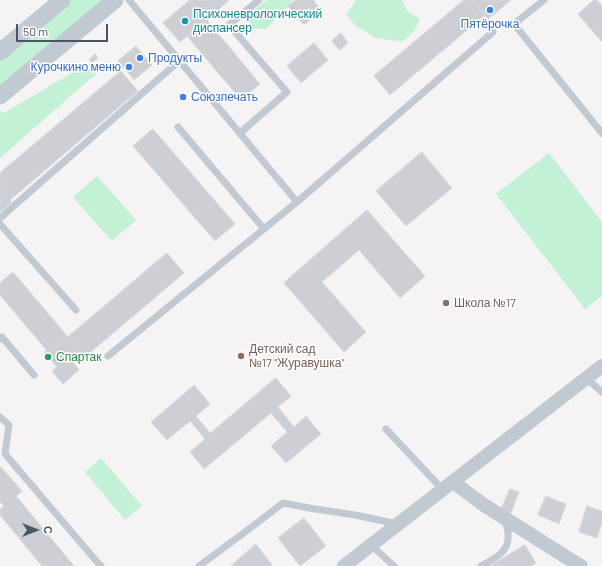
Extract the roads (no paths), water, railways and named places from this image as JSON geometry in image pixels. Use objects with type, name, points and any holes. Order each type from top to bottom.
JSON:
[{"type":"street","points":[[4,46],[62,0]]},
{"type":"street","points":[[0,96],[115,0]]},
{"type":"street","points":[[344,566],[602,366]]},
{"type":"street","points":[[448,486],[484,505],[581,566]]},
{"type":"lane","points":[[129,0],[297,202]]},
{"type":"lane","points":[[240,133],[287,92],[229,25],[258,0]]},
{"type":"lane","points":[[544,0],[514,24],[602,133]]},
{"type":"lane","points":[[108,356],[297,202],[493,32]]},
{"type":"lane","points":[[0,218],[179,61]]},
{"type":"lane","points":[[178,127],[264,229]]},
{"type":"lane","points":[[0,224],[76,310]]},
{"type":"lane","points":[[0,339],[2,337],[34,376]]},
{"type":"lane","points":[[586,378],[602,392]]},
{"type":"lane","points":[[0,417],[9,425],[5,454],[101,566]]},
{"type":"lane","points":[[386,429],[448,486]]},
{"type":"lane","points":[[199,566],[283,503],[398,524]]},
{"type":"lane","points":[[481,566],[504,550],[508,538],[504,518]]},
{"type":"lane","points":[[371,545],[394,566]]},
{"type":"place","name":"Пятёрочка","points":[[490,10]]},
{"type":"place","name":"Психоневрологический диспансер","points":[[185,21]]},
{"type":"place","name":"Продукты","points":[[140,58]]},
{"type":"place","name":"Курочкино меню","points":[[129,67]]},
{"type":"place","name":"Союзпечать","points":[[183,97]]},
{"type":"place","name":"Школа №17","points":[[446,303]]},
{"type":"place","name":"Детский сад №17 \"Журавушка\"","points":[[241,356]]},
{"type":"place","name":"Спартак","points":[[48,357]]}]
